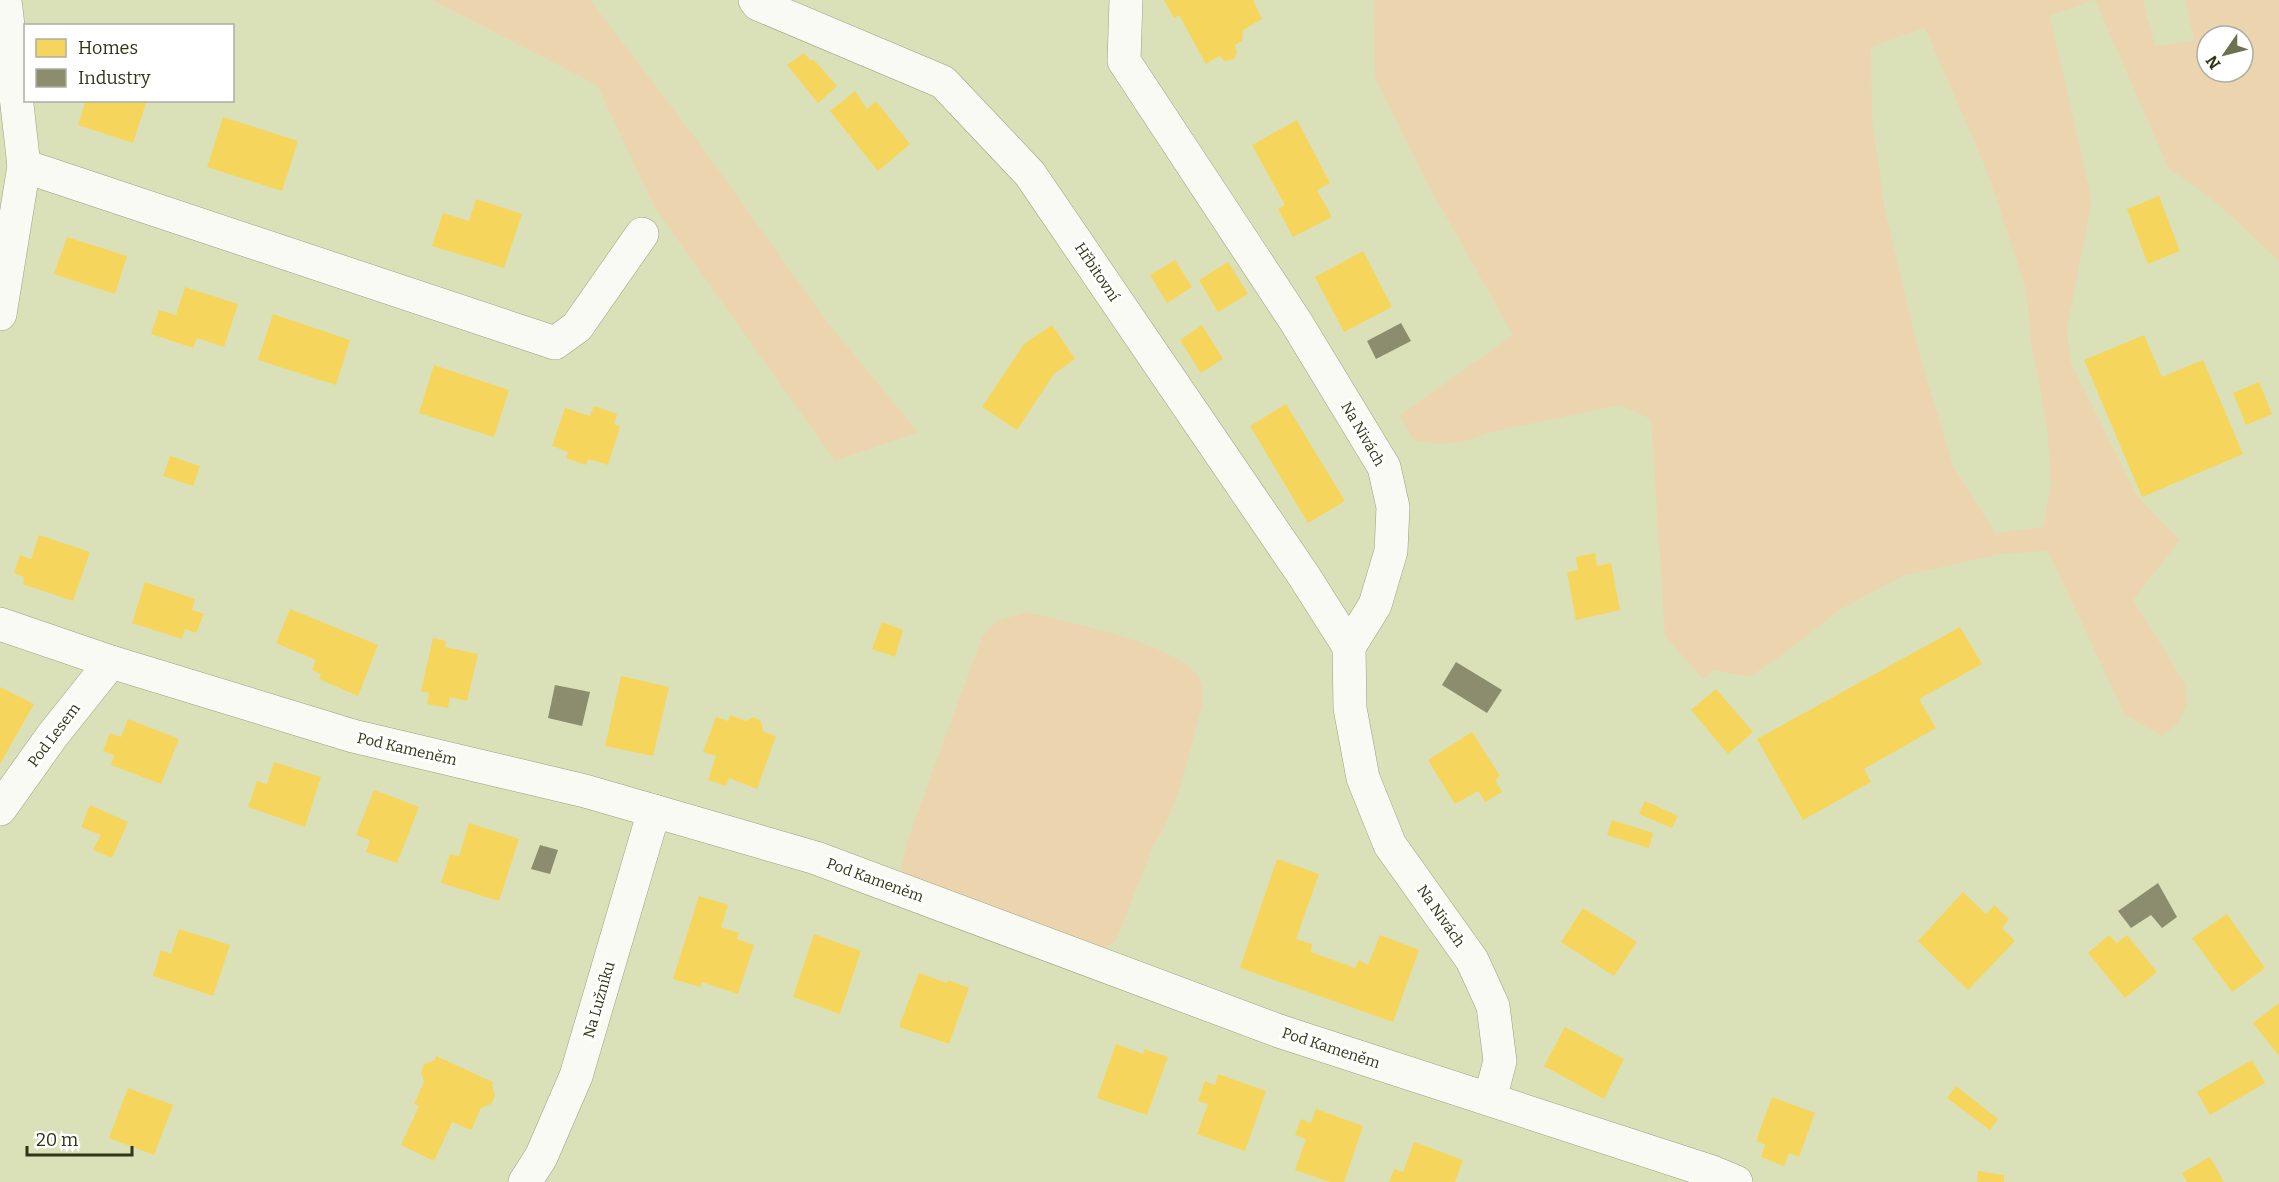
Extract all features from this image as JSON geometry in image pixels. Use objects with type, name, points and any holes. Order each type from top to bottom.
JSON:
[{"type":"street","points":[[0,314],[24,166],[5,0]]},
{"type":"street","name":"Hřbitovní","points":[[755,0],[759,4],[943,82],[1030,174],[1304,576],[1348,647]]},
{"type":"street","name":"Na Nivách","points":[[1126,0],[1124,61],[1296,322],[1384,468],[1393,507],[1391,551],[1375,605],[1348,647],[1350,708],[1363,778],[1390,845],[1472,960],[1493,1006],[1500,1061],[1490,1099]]},
{"type":"street","points":[[24,166],[555,343],[577,327],[642,234]]},
{"type":"street","name":"Pod Kameněm","points":[[0,624],[111,662],[353,736],[585,791],[816,858],[1279,1031],[1712,1172],[1736,1182]]},
{"type":"street","name":"Pod Lesem","points":[[0,809],[52,736],[111,662]]},
{"type":"street","name":"Na Lužníku","points":[[525,1182],[541,1157],[576,1076],[654,811]]},
{"type":"shaded area","points":[[432,0],[590,0],[697,140],[827,322],[918,432],[835,461],[655,208],[597,85]]},
{"type":"shaded area","points":[[1374,0],[2093,0],[2050,16],[2092,201],[2067,328],[2071,363],[2137,496],[2180,540],[2133,600],[2185,684],[2187,704],[2177,724],[2162,736],[2125,715],[2048,551],[2000,554],[1902,576],[1838,611],[1782,655],[1749,677],[1714,670],[1703,679],[1665,636],[1651,419],[1620,405],[1492,432],[1458,443],[1435,444],[1413,440],[1400,415],[1513,335],[1426,181],[1375,77]],"holes":[[[1925,28],[1987,171],[2026,289],[2031,341],[2047,426],[2051,485],[2043,527],[1995,533],[1953,466],[1918,349],[1885,210],[1872,119],[1871,47]]]},
{"type":"shaded area","points":[[2095,0],[2143,0],[2155,46],[2194,41],[2186,0],[2279,0],[2279,261],[2213,200],[2169,169]]},
{"type":"shaded area","points":[[1026,612],[1143,643],[1184,663],[1197,675],[1201,685],[1203,702],[1177,797],[1162,832],[1153,846],[1116,941],[1103,949],[903,876],[901,869],[908,839],[982,637],[997,621]]},
{"type":"building: Homes","points":[[1164,0],[1253,0],[1262,19],[1243,30],[1242,41],[1235,45],[1237,52],[1234,59],[1225,61],[1219,56],[1206,64],[1179,15],[1174,18]]},
{"type":"building: Homes","points":[[804,53],[810,60],[814,60],[837,86],[818,103],[787,65]]},
{"type":"building: Homes","points":[[855,91],[867,109],[876,101],[910,144],[878,171],[830,111]]},
{"type":"building: Homes","points":[[85,102],[146,102],[133,143],[78,125]]},
{"type":"building: Homes","points":[[223,117],[298,141],[282,191],[207,167]]},
{"type":"building: Homes","points":[[1297,120],[1330,183],[1317,190],[1332,217],[1293,237],[1278,209],[1285,205],[1252,145]]},
{"type":"building: Homes","points":[[2159,196],[2180,251],[2148,264],[2127,209]]},
{"type":"building: Homes","points":[[476,199],[522,214],[504,268],[432,246],[443,213],[469,221]]},
{"type":"building: Homes","points":[[67,237],[127,256],[115,294],[54,274]]},
{"type":"building: Homes","points":[[1363,251],[1392,307],[1344,332],[1315,277]]},
{"type":"building: Homes","points":[[1175,260],[1192,287],[1167,303],[1150,275]]},
{"type":"building: Homes","points":[[1228,262],[1248,294],[1218,312],[1199,280]]},
{"type":"building: Homes","points":[[185,287],[238,304],[224,347],[197,338],[193,348],[151,334],[159,310],[176,315]]},
{"type":"building: Homes","points":[[273,314],[350,340],[336,385],[258,360]]},
{"type":"building: Homes","points":[[1052,325],[1075,359],[1054,374],[1017,430],[982,407],[1024,344]]},
{"type":"building: Homes","points":[[1202,325],[1223,359],[1201,373],[1180,340]]},
{"type":"building: Homes","points":[[2144,335],[2162,377],[2203,360],[2243,454],[2142,497],[2084,360]]},
{"type":"building: Homes","points":[[434,365],[509,390],[494,437],[419,413]]},
{"type":"building: Homes","points":[[2259,382],[2272,414],[2246,425],[2233,393]]},
{"type":"building: Homes","points":[[1286,404],[1345,501],[1308,523],[1250,426]]},
{"type":"building: Homes","points":[[594,406],[617,414],[614,424],[620,427],[608,465],[588,459],[586,465],[566,458],[568,452],[552,446],[565,408],[590,416]]},
{"type":"building: Homes","points":[[170,456],[200,466],[193,486],[163,476]]},
{"type":"building: Homes","points":[[39,535],[90,552],[73,601],[23,584],[24,577],[14,573],[20,555],[31,559]]},
{"type":"building: Homes","points":[[1595,553],[1597,566],[1611,563],[1620,610],[1576,620],[1567,572],[1578,570],[1576,557]]},
{"type":"building: Homes","points":[[145,582],[195,599],[192,610],[204,614],[196,633],[185,629],[182,639],[132,623]]},
{"type":"building: Homes","points":[[290,609],[378,645],[358,696],[319,679],[321,674],[312,670],[316,660],[276,643]]},
{"type":"building: Homes","points":[[882,622],[903,630],[895,657],[872,649]]},
{"type":"building: Homes","points":[[1960,627],[1982,664],[1919,699],[1936,728],[1864,769],[1871,782],[1803,820],[1757,739]]},
{"type":"building: Homes","points":[[433,638],[446,641],[445,647],[478,654],[467,701],[450,697],[448,708],[427,704],[429,693],[421,691]]},
{"type":"building: Homes","points":[[621,676],[669,687],[653,756],[605,746]]},
{"type":"building: Homes","points":[[0,687],[34,704],[0,764]]},
{"type":"building: Homes","points":[[1716,689],[1753,732],[1728,754],[1691,710]]},
{"type":"building: Homes","points":[[730,715],[746,721],[753,717],[760,720],[762,731],[776,736],[757,789],[729,778],[726,786],[708,780],[716,756],[703,752],[716,717],[728,721]]},
{"type":"building: Homes","points":[[128,719],[179,739],[161,784],[111,765],[114,755],[103,751],[110,733],[121,737]]},
{"type":"building: Homes","points":[[1472,732],[1500,776],[1495,780],[1502,792],[1485,802],[1478,791],[1455,804],[1428,760]]},
{"type":"building: Homes","points":[[274,762],[321,777],[305,827],[248,807],[257,781],[267,784]]},
{"type":"building: Homes","points":[[374,790],[419,807],[397,863],[366,852],[370,840],[356,835]]},
{"type":"building: Homes","points":[[1645,801],[1678,816],[1672,828],[1639,814]]},
{"type":"building: Homes","points":[[90,805],[128,822],[112,858],[93,850],[101,835],[81,827]]},
{"type":"building: Homes","points":[[1612,820],[1653,833],[1649,848],[1607,835]]},
{"type":"building: Homes","points":[[469,823],[519,839],[499,901],[441,883],[450,854],[459,856]]},
{"type":"building: Homes","points":[[1277,859],[1319,874],[1296,939],[1312,944],[1311,952],[1355,968],[1359,960],[1368,965],[1380,935],[1419,950],[1393,1022],[1240,968]]},
{"type":"building: Homes","points":[[1963,892],[1986,914],[1994,905],[2009,919],[2002,928],[2015,941],[1968,990],[1918,941]]},
{"type":"building: Homes","points":[[699,896],[728,905],[721,927],[739,933],[737,939],[754,945],[738,994],[702,982],[700,987],[673,979]]},
{"type":"building: Homes","points":[[1583,908],[1637,942],[1614,976],[1561,942]]},
{"type":"building: Homes","points":[[2227,914],[2265,968],[2232,992],[2192,938]]},
{"type":"building: Homes","points":[[179,929],[230,945],[213,996],[153,976],[161,950],[171,954]]},
{"type":"building: Homes","points":[[814,934],[861,951],[840,1014],[793,997]]},
{"type":"building: Homes","points":[[2109,935],[2117,943],[2127,935],[2157,972],[2125,998],[2088,953]]},
{"type":"building: Homes","points":[[919,973],[969,988],[949,1044],[899,1027]]},
{"type":"building: Homes","points":[[2279,1003],[2279,1056],[2253,1023]]},
{"type":"building: Homes","points":[[1565,1027],[1624,1059],[1604,1099],[1544,1066]]},
{"type":"building: Homes","points":[[1116,1044],[1143,1054],[1144,1049],[1168,1057],[1147,1115],[1097,1098]]},
{"type":"building: Homes","points":[[436,1056],[493,1082],[495,1096],[491,1104],[481,1108],[471,1130],[452,1122],[434,1161],[401,1145],[419,1106],[414,1104],[424,1082],[421,1072],[424,1064],[435,1060]]},
{"type":"building: Homes","points":[[2252,1060],[2265,1083],[2210,1115],[2197,1092]]},
{"type":"building: Homes","points":[[1218,1074],[1266,1091],[1245,1151],[1197,1134],[1208,1104],[1198,1101],[1205,1081],[1215,1085]]},
{"type":"building: Homes","points":[[1956,1086],[1998,1119],[1990,1130],[1947,1098]]},
{"type":"building: Homes","points":[[128,1088],[173,1105],[154,1155],[109,1138]]},
{"type":"building: Homes","points":[[1772,1097],[1815,1113],[1799,1157],[1789,1153],[1784,1166],[1761,1157],[1765,1145],[1756,1141]]},
{"type":"building: Homes","points":[[1316,1109],[1363,1126],[1344,1182],[1330,1182],[1295,1170],[1306,1139],[1295,1135],[1301,1119],[1311,1123]]},
{"type":"building: Homes","points":[[1414,1142],[1463,1160],[1455,1182],[1389,1182],[1394,1169],[1403,1172]]},
{"type":"building: Homes","points":[[2210,1157],[2224,1182],[2187,1182],[2182,1173]]},
{"type":"building: Homes","points":[[1978,1171],[2004,1175],[2004,1182],[1977,1182]]},
{"type":"building: Industry","points":[[1401,323],[1411,341],[1376,359],[1367,341]]},
{"type":"building: Industry","points":[[1456,662],[1502,690],[1487,713],[1442,685]]},
{"type":"building: Industry","points":[[555,685],[590,692],[582,726],[548,718]]},
{"type":"building: Industry","points":[[540,845],[558,850],[550,874],[531,869]]},
{"type":"building: Industry","points":[[2158,883],[2177,917],[2162,928],[2151,915],[2131,928],[2118,911]]}]
